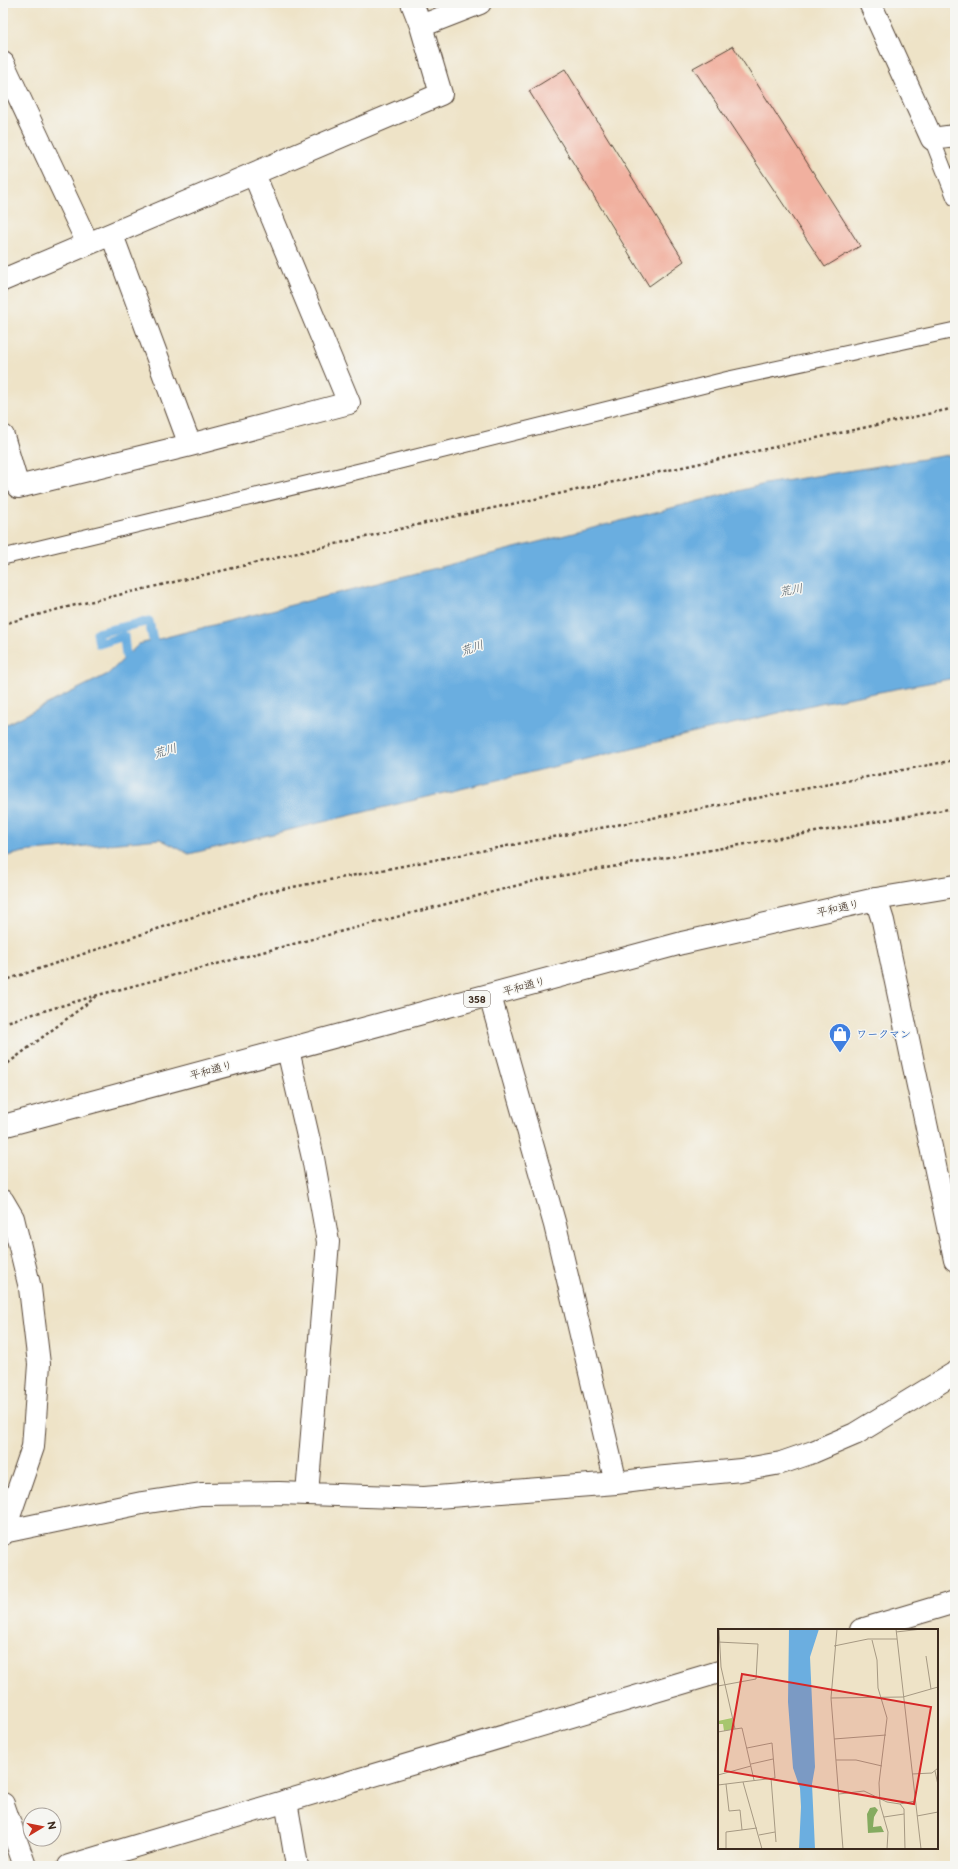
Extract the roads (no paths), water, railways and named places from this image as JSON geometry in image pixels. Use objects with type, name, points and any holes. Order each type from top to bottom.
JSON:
[{"type":"main road","points":[[3,280],[441,94],[421,26],[412,3]]},
{"type":"main road","points":[[421,26],[480,3]]},
{"type":"main road","points":[[870,3],[932,139],[955,136]]},
{"type":"main road","points":[[3,63],[88,244]]},
{"type":"main road","points":[[4,445],[18,487],[350,404],[254,174]]},
{"type":"main road","points":[[112,235],[190,445]]},
{"type":"main road","name":"平和通り","points":[[3,1126],[490,996],[682,943],[876,899],[955,886]]},
{"type":"main road","points":[[876,899],[883,921],[955,1260]]},
{"type":"main road","points":[[490,996],[555,1225],[616,1483]]},
{"type":"main road","points":[[288,1050],[314,1158],[328,1242],[307,1494]]},
{"type":"main road","points":[[3,1202],[13,1218],[30,1288],[39,1364],[33,1447],[4,1532]]},
{"type":"main road","points":[[4,1532],[142,1503],[201,1494],[307,1494],[424,1498],[616,1483],[741,1470],[781,1463],[813,1452],[855,1434],[955,1373]]},
{"type":"main road","points":[[864,1629],[955,1602]]},
{"type":"main road","points":[[69,1866],[718,1672]]},
{"type":"main road","points":[[286,1801],[297,1866]]},
{"type":"main road","points":[[3,1804],[25,1866]]},
{"type":"lane","points":[[932,139],[955,198]]},
{"type":"lane","points":[[3,557],[729,380],[955,330]]},
{"type":"water","name":"荒川","points":[[955,454],[955,678],[820,703],[189,854],[160,839],[24,852],[3,857],[3,726],[108,674],[139,644],[765,484]]},
{"type":"waterway","points":[[126,656],[124,636],[99,644],[97,633],[149,621],[153,640]]},
{"type":"place","name":"ワークマン","points":[[840,1054]]}]
